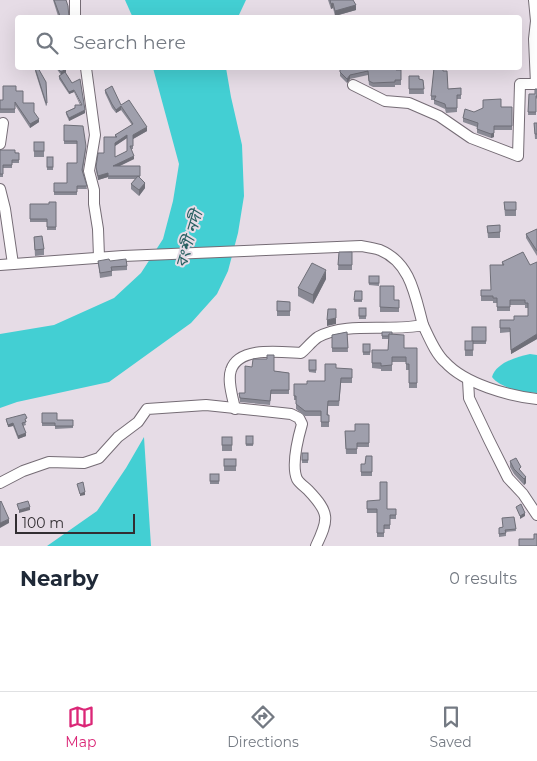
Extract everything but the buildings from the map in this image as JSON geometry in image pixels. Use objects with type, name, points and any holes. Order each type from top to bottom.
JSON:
[{"type":"street","points":[[74,15],[75,0]]},
{"type":"street","points":[[353,85],[385,101],[409,103],[439,116],[471,138],[518,156],[520,84],[536,84],[534,0]]},
{"type":"street","points":[[86,70],[95,135],[89,171],[94,190],[99,257]]},
{"type":"street","points":[[0,144],[3,123]]},
{"type":"street","points":[[0,188],[5,208],[13,264]]},
{"type":"street","points":[[0,265],[99,257],[241,250],[360,246],[379,250],[396,260],[409,276],[423,325],[444,362],[468,380],[521,398],[537,399]]},
{"type":"street","points":[[235,409],[230,386],[230,371],[236,360],[251,353],[300,353],[312,341],[332,332],[371,327],[408,328],[423,325]]},
{"type":"street","points":[[468,380],[469,398],[508,478],[523,494],[537,515]]},
{"type":"street","points":[[0,483],[23,471],[49,462],[84,463],[99,458],[118,437],[138,422],[147,409],[206,405],[291,414],[299,418],[302,424],[296,444],[295,462],[297,479],[322,507],[326,518],[325,529],[316,546]]},
{"type":"water","points":[[125,0],[246,0],[239,15],[132,15]]},
{"type":"water","name":"বংশী নদী","points":[[154,70],[226,70],[242,145],[244,196],[238,233],[228,271],[217,294],[191,323],[109,382],[17,402],[0,408],[0,334],[54,325],[114,298],[141,273],[163,239],[173,201],[179,164]]},
{"type":"water","points":[[530,354],[537,355],[537,393],[506,387],[492,377],[502,364]]},
{"type":"water","points":[[144,437],[151,546],[47,546],[97,511]]}]
